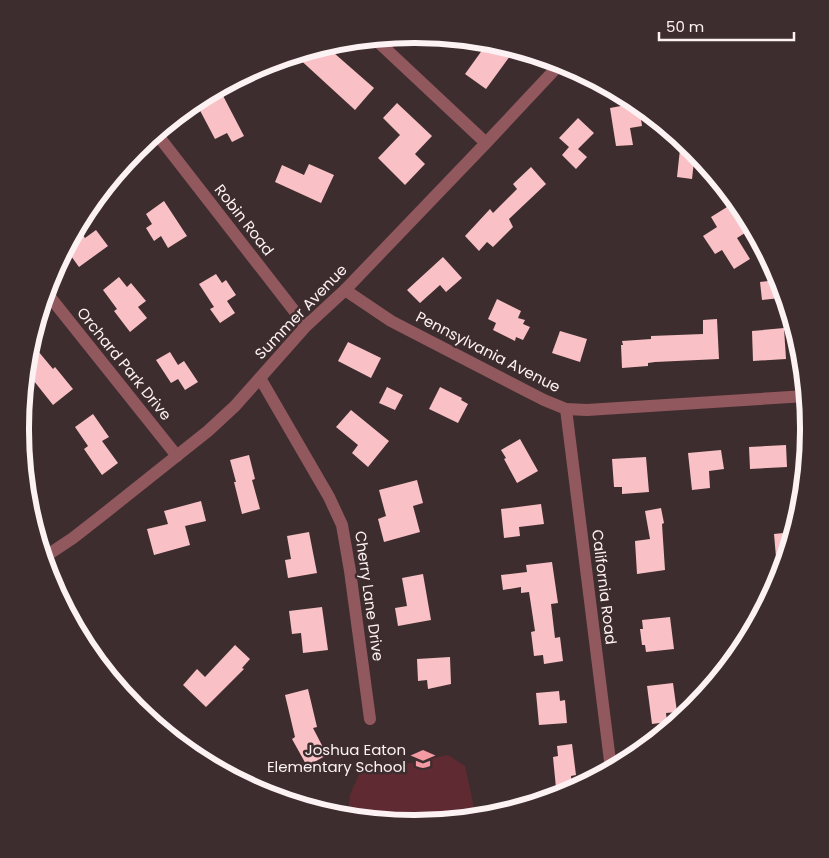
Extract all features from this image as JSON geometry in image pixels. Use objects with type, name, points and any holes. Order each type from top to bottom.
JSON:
[{"type":"street","points":[[381,45],[486,143]]},
{"type":"street","name":"Summer Avenue","points":[[49,554],[79,533],[208,432],[260,378],[306,326],[345,290],[554,70]]},
{"type":"street","name":"Robin Road","points":[[160,139],[306,326]]},
{"type":"street","name":"Pennsylvania Avenue","points":[[345,290],[390,321],[544,400],[566,409],[597,409],[798,396]]},
{"type":"street","name":"Orchard Park Drive","points":[[51,299],[177,456]]},
{"type":"street","name":"Cherry Lane Drive","points":[[260,378],[329,497],[342,525],[348,555],[370,720]]},
{"type":"street","name":"California Road","points":[[566,409],[610,761]]},
{"type":"shaded area","points":[[448,755],[465,766],[474,809],[414,815],[349,809],[350,795],[359,774]]},
{"type":"building","points":[[482,50],[510,55],[486,89],[465,74]]},
{"type":"building","points":[[333,52],[374,88],[355,110],[301,61]]},
{"type":"building","points":[[223,95],[244,136],[232,142],[227,133],[215,139],[199,109]]},
{"type":"building","points":[[397,103],[432,136],[415,154],[425,164],[405,185],[378,158],[400,135],[383,118]]},
{"type":"building","points":[[624,105],[641,117],[642,126],[630,128],[633,145],[616,146],[610,108]]},
{"type":"building","points":[[578,118],[594,133],[578,149],[587,157],[576,169],[562,155],[569,147],[559,138]]},
{"type":"building","points":[[680,149],[694,163],[692,179],[677,177]]},
{"type":"building","points":[[309,164],[334,175],[321,203],[275,182],[282,165],[304,175]]},
{"type":"building","points":[[531,167],[546,184],[509,219],[513,227],[493,247],[487,242],[479,251],[465,236],[490,209],[493,213],[517,189],[513,184]]},
{"type":"building","points":[[164,201],[187,236],[168,248],[161,236],[154,241],[146,228],[152,224],[146,214]]},
{"type":"building","points":[[727,207],[745,233],[737,238],[750,259],[734,269],[722,250],[715,254],[703,236],[717,227],[711,217]]},
{"type":"building","points":[[96,230],[108,246],[79,267],[70,255],[82,233],[85,238]]},
{"type":"building","points":[[443,257],[462,278],[446,292],[440,285],[420,303],[407,290]]},
{"type":"building","points":[[216,274],[222,283],[226,280],[236,295],[227,301],[235,313],[220,323],[210,309],[214,307],[199,284]]},
{"type":"building","points":[[119,277],[127,287],[131,283],[146,301],[138,307],[147,318],[130,332],[114,311],[117,309],[103,290]]},
{"type":"building","points":[[771,281],[777,298],[762,300],[760,282]]},
{"type":"building","points":[[497,299],[521,311],[518,318],[525,320],[523,324],[530,327],[523,340],[516,337],[515,341],[493,330],[496,323],[488,319]]},
{"type":"building","points":[[717,319],[719,359],[655,362],[648,363],[648,366],[622,368],[622,341],[651,339],[651,336],[703,334],[703,320]]},
{"type":"building","points":[[784,328],[786,359],[753,361],[752,331]]},
{"type":"building","points":[[560,331],[587,339],[580,362],[552,353]]},
{"type":"building","points":[[348,342],[381,358],[371,378],[338,361]]},
{"type":"building","points":[[38,351],[53,369],[55,367],[73,389],[53,405],[32,379]]},
{"type":"building","points":[[170,352],[178,365],[184,361],[198,382],[185,390],[178,379],[171,383],[156,360]]},
{"type":"building","points":[[387,387],[403,395],[395,410],[379,403]]},
{"type":"building","points":[[440,387],[462,398],[461,400],[468,404],[458,423],[429,409]]},
{"type":"building","points":[[351,410],[389,441],[368,467],[352,453],[358,445],[336,427]]},
{"type":"building","points":[[93,414],[109,437],[102,441],[118,463],[102,475],[84,449],[88,446],[75,427]]},
{"type":"building","points":[[520,439],[538,471],[517,483],[501,450]]},
{"type":"building","points":[[786,445],[787,467],[750,469],[749,447]]},
{"type":"building","points":[[721,450],[724,469],[709,471],[710,488],[692,490],[688,453]]},
{"type":"building","points":[[249,455],[255,479],[252,480],[260,509],[242,514],[230,460]]},
{"type":"building","points":[[646,457],[649,492],[622,494],[622,487],[614,487],[612,459]]},
{"type":"building","points":[[417,480],[423,503],[413,506],[420,532],[384,542],[378,519],[386,516],[379,490]]},
{"type":"building","points":[[201,501],[206,521],[185,526],[190,545],[154,555],[147,529],[168,524],[164,511]]},
{"type":"building","points":[[541,504],[544,524],[519,527],[520,536],[504,538],[501,509]]},
{"type":"building","points":[[661,508],[664,523],[662,524],[665,570],[637,574],[635,541],[650,539],[645,511]]},
{"type":"building","points":[[309,532],[317,573],[288,578],[285,560],[291,559],[287,536]]},
{"type":"building","points":[[786,533],[776,562],[774,534]]},
{"type":"building","points":[[552,562],[558,603],[551,604],[555,638],[560,637],[563,661],[544,664],[543,655],[534,656],[531,632],[535,631],[529,592],[521,593],[521,587],[503,590],[501,575],[527,572],[526,565]]},
{"type":"building","points":[[423,574],[431,620],[398,626],[395,608],[407,606],[402,578]]},
{"type":"building","points":[[322,607],[328,650],[303,653],[301,633],[292,634],[289,611]]},
{"type":"building","points":[[670,617],[674,649],[646,652],[645,645],[642,645],[640,629],[643,629],[642,620]]},
{"type":"building","points":[[235,645],[250,659],[242,668],[244,669],[206,707],[183,685],[197,669],[205,677]]},
{"type":"building","points":[[450,657],[451,684],[428,689],[427,680],[418,681],[417,659]]},
{"type":"building","points":[[673,683],[677,712],[666,713],[667,721],[665,722],[652,724],[647,686]]},
{"type":"building","points":[[308,689],[317,727],[313,728],[327,755],[307,766],[292,739],[295,737],[285,695]]},
{"type":"building","points":[[559,691],[560,701],[565,700],[567,723],[539,725],[536,693]]},
{"type":"building","points":[[572,744],[576,775],[571,776],[571,781],[556,787],[553,757],[558,756],[557,746]]},
{"type":"place","name":"Joshua Eaton Elementary School","points":[[423,759]]}]
